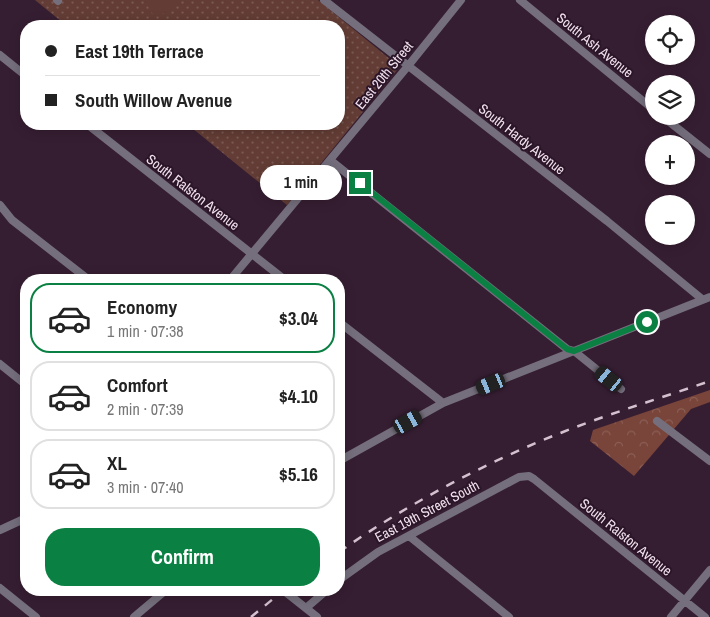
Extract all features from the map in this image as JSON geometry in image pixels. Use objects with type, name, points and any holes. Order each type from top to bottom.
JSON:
[{"type":"street","name":"South Hardy Avenue","points":[[324,0],[706,298]]},
{"type":"street","name":"East 20th Street","points":[[235,274],[461,0]]},
{"type":"street","name":"South Ash Avenue","points":[[520,0],[645,103]]},
{"type":"street","points":[[0,55],[20,71]]},
{"type":"street","points":[[673,125],[710,154]]},
{"type":"street","name":"South Ralston Avenue","points":[[95,130],[277,274]]},
{"type":"street","points":[[330,160],[567,349],[574,351],[621,389]]},
{"type":"street","points":[[0,205],[12,220],[81,274]]},
{"type":"street","points":[[345,458],[443,403],[706,298]]},
{"type":"street","points":[[345,327],[443,403]]},
{"type":"street","points":[[0,364],[20,380]]},
{"type":"street","points":[[657,421],[710,460]]},
{"type":"street","name":"East 19th Street South","points":[[345,576],[378,552],[519,477],[528,476],[532,478]]},
{"type":"street","name":"South Ralston Avenue","points":[[532,478],[705,617]]},
{"type":"street","points":[[0,530],[20,521]]},
{"type":"street","points":[[409,536],[508,617]]},
{"type":"street","points":[[671,617],[710,570]]},
{"type":"street","points":[[0,588],[36,617]]},
{"type":"street","points":[[134,617],[159,596]]},
{"type":"street","points":[[291,596],[317,617]]},
{"type":"street","points":[[306,608],[320,596]]},
{"type":"green space","points":[[710,390],[710,402],[691,409],[634,476],[590,441],[593,430]]},
{"type":"shaded area","points":[[35,0],[318,0],[342,20],[60,20]]},
{"type":"shaded area","points":[[144,0],[182,0],[169,10],[154,16]]},
{"type":"shaded area","points":[[345,22],[396,64],[397,70],[287,205],[194,130],[345,130]]},
{"type":"railway","points":[[345,548],[419,501],[505,457],[581,425],[710,381]]},
{"type":"railway","points":[[251,617],[277,596]]},
{"type":"route","points":[[360,183],[567,349],[574,351],[647,322]]}]
